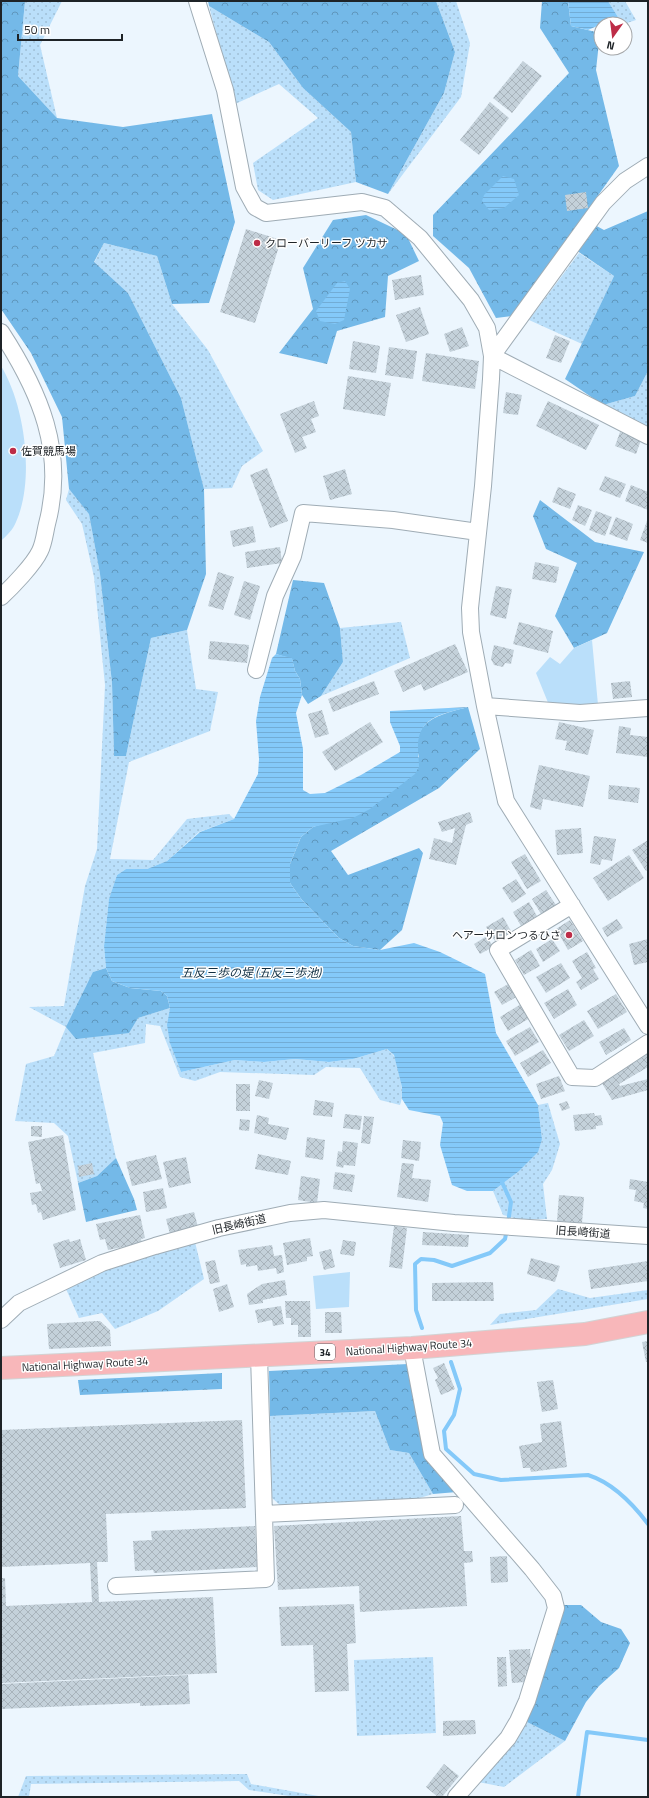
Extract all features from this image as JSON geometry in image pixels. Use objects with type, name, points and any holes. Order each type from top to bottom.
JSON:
[{"type":"highway","name":"National Highway Route 34","points":[[1,1368],[412,1348],[585,1334],[648,1322]]},
{"type":"street","points":[[197,1],[224,90],[244,187],[255,207],[266,213],[362,202],[385,208],[420,238],[470,300],[487,328],[492,356],[478,532],[470,608],[471,632],[485,706],[506,801],[572,905],[643,1005],[648,1026]]},
{"type":"street","points":[[492,356],[603,203],[625,181],[648,166]]},
{"type":"street","points":[[1,332],[34,388],[48,425],[54,462],[52,506],[40,551],[11,588],[1,597]]},
{"type":"street","points":[[492,356],[648,436]]},
{"type":"street","points":[[256,670],[275,596],[293,556],[303,513],[393,520],[478,532]]},
{"type":"street","points":[[485,706],[580,713],[648,708]]},
{"type":"street","points":[[572,905],[498,950],[572,1077],[595,1078],[648,1043]]},
{"type":"street","name":"旧長崎街道","points":[[1,1320],[19,1303],[102,1263],[219,1228],[290,1213],[324,1210],[496,1226],[648,1236]]},
{"type":"street","points":[[412,1348],[432,1454],[532,1569],[553,1596],[556,1608],[527,1701],[518,1721],[508,1738],[456,1797]]},
{"type":"street","points":[[116,1586],[266,1579],[259,1356]]},
{"type":"street","points":[[264,1514],[455,1505]]},
{"type":"shaded area","points":[[25,1],[62,1],[40,45],[57,118],[18,76]]},
{"type":"shaded area","points":[[436,1],[456,1],[470,43],[461,97],[388,194],[444,93],[455,52]]},
{"type":"shaded area","points":[[608,1],[625,1],[636,20],[633,21],[633,16],[617,16]]},
{"type":"shaded area","points":[[209,6],[269,42],[303,88],[351,132],[356,182],[273,200],[258,190],[253,163],[318,118],[279,84],[235,104]]},
{"type":"shaded area","points":[[104,243],[157,256],[172,304],[208,350],[263,451],[242,466],[232,488],[204,489],[181,398],[128,293],[94,263]]},
{"type":"shaded area","points":[[579,253],[614,276],[582,344],[529,320]]},
{"type":"shaded area","name":"佐賀競馬場","points":[[1,366],[16,401],[25,443],[26,464],[22,505],[13,528],[1,541]]},
{"type":"shaded area","points":[[648,371],[648,428],[603,405],[635,396]]},
{"type":"shaded area","points":[[69,489],[89,513],[100,574],[112,683],[114,756],[126,756],[151,638],[187,630],[196,689],[218,692],[210,731],[129,762],[110,859],[153,860],[187,819],[229,814],[234,819],[199,832],[167,861],[147,869],[126,869],[117,875],[109,900],[104,946],[106,968],[93,972],[138,1018],[170,1008],[168,1025],[170,1040],[181,1072],[235,1060],[264,1062],[295,1059],[329,1062],[353,1059],[387,1049],[394,1056],[400,1073],[402,1094],[400,1105],[380,1100],[360,1068],[326,1067],[314,1075],[220,1072],[195,1081],[180,1077],[160,1026],[146,1024],[145,1043],[93,1053],[116,1158],[97,1176],[78,1183],[68,1136],[54,1123],[15,1121],[26,1064],[54,1056],[66,1027],[29,1007],[64,1006],[85,886],[97,849],[105,685],[94,577],[82,524],[66,500]]},
{"type":"shaded area","points":[[401,622],[410,658],[321,696],[343,662],[340,628]]},
{"type":"shaded area","points":[[592,640],[598,705],[549,705],[536,673],[550,657],[560,664],[574,648]]},
{"type":"shaded area","points":[[548,1103],[560,1144],[552,1170],[543,1184],[547,1219],[518,1219],[503,1215],[493,1191],[518,1172],[542,1139],[538,1105]]},
{"type":"shaded area","points":[[195,1242],[204,1279],[158,1311],[115,1329],[102,1313],[79,1318],[66,1289],[111,1267]]},
{"type":"shaded area","points":[[350,1272],[349,1307],[316,1309],[313,1276]]},
{"type":"shaded area","points":[[558,1289],[590,1298],[648,1290],[648,1299],[490,1325],[500,1314],[536,1310]]},
{"type":"shaded area","points":[[375,1411],[390,1450],[409,1453],[433,1494],[406,1502],[281,1506],[272,1498],[270,1416]]},
{"type":"shaded area","points":[[433,1657],[436,1733],[357,1736],[354,1660]]},
{"type":"shaded area","points":[[527,1722],[565,1741],[504,1787],[478,1782]]},
{"type":"shaded area","points":[[247,1774],[251,1784],[324,1797],[296,1797],[249,1790],[239,1781],[31,1784],[29,1797],[18,1797],[26,1776]]},
{"type":"green space","points":[[1,1],[25,1],[18,76],[57,118],[123,127],[212,114],[235,222],[209,303],[172,304],[157,256],[104,243],[94,262],[128,293],[181,398],[204,489],[206,574],[187,630],[151,638],[126,756],[114,756],[112,683],[100,574],[89,514],[69,489],[62,417],[31,353],[1,309]]},
{"type":"green space","points":[[208,1],[436,1],[455,52],[444,93],[388,194],[356,182],[351,132],[303,88],[269,42],[209,6]]},
{"type":"green space","points":[[542,1],[568,1],[571,26],[593,31],[593,56],[598,56],[596,70],[619,166],[582,218],[604,230],[648,211],[648,371],[635,396],[603,405],[565,379],[614,276],[567,244],[512,316],[496,318],[469,268],[433,236],[433,215],[569,73],[540,28]]},
{"type":"green space","points":[[366,215],[406,234],[419,261],[388,276],[385,317],[337,331],[327,364],[279,353],[313,309],[303,268],[333,220]]},
{"type":"green space","points":[[540,500],[595,542],[644,552],[607,633],[574,648],[555,616],[577,563],[546,549],[533,516]]},
{"type":"green space","points":[[293,580],[324,583],[340,628],[343,662],[321,696],[308,704],[302,695],[300,679],[295,671],[292,659],[276,654]]},
{"type":"green space","points":[[468,707],[480,749],[439,788],[331,851],[348,875],[419,848],[423,853],[402,930],[380,950],[353,946],[339,938],[302,900],[290,883],[290,864],[301,837],[313,827],[328,822],[419,757],[417,745],[419,735],[423,727],[430,721],[438,716]]},
{"type":"green space","points":[[106,968],[112,981],[130,988],[161,991],[167,996],[170,1008],[138,1018],[129,1033],[76,1039],[66,1027],[93,972]]},
{"type":"green space","points":[[116,1158],[134,1199],[137,1210],[86,1222],[78,1183],[97,1176]]},
{"type":"green space","points":[[408,1364],[427,1457],[457,1492],[433,1494],[409,1453],[390,1450],[375,1411],[270,1416],[269,1371]]},
{"type":"green space","points":[[222,1373],[222,1389],[80,1395],[78,1380]]},
{"type":"green space","points":[[560,1605],[581,1605],[601,1622],[621,1629],[630,1643],[619,1668],[599,1686],[586,1702],[565,1741],[527,1722]]},
{"type":"water","points":[[568,1],[608,1],[617,16],[593,16],[593,28],[588,30],[571,26]]},
{"type":"water","points":[[503,176],[514,179],[519,195],[504,208],[489,210],[482,201],[484,195]]},
{"type":"water","points":[[345,281],[350,289],[344,320],[335,324],[320,321],[316,311],[337,283]]},
{"type":"water","name":"五反三歩の堤 (五反三歩池)","points":[[276,654],[292,658],[295,671],[300,679],[302,695],[296,713],[303,749],[303,790],[310,794],[325,793],[361,775],[400,752],[400,746],[390,722],[390,711],[468,707],[434,718],[422,729],[419,737],[418,748],[419,767],[415,774],[370,809],[353,818],[313,827],[301,837],[290,864],[290,883],[302,900],[339,938],[353,946],[380,950],[414,943],[440,952],[485,974],[496,1033],[538,1105],[542,1139],[538,1152],[518,1172],[493,1191],[467,1191],[452,1185],[440,1145],[443,1123],[440,1116],[409,1110],[402,1099],[402,1087],[394,1055],[387,1049],[353,1059],[329,1062],[295,1059],[264,1062],[235,1060],[181,1072],[170,1043],[167,1025],[170,1008],[167,996],[161,991],[130,988],[112,981],[106,968],[104,946],[109,899],[117,875],[126,869],[147,869],[167,861],[200,832],[234,819],[258,774],[259,759],[256,721],[260,697],[272,658]]},
{"type":"building","points":[[523,61],[542,76],[512,113],[493,98]]},
{"type":"building","points":[[490,102],[509,118],[479,155],[460,140]]},
{"type":"building","points":[[586,192],[588,208],[567,211],[565,195]]},
{"type":"building","points":[[246,229],[281,240],[255,323],[220,312]]},
{"type":"building","points":[[421,275],[424,295],[395,300],[392,280]]},
{"type":"building","points":[[420,307],[429,334],[406,342],[396,315]]},
{"type":"building","points":[[462,327],[469,346],[450,352],[444,334]]},
{"type":"building","points":[[555,335],[570,341],[561,363],[546,358]]},
{"type":"building","points":[[353,341],[380,346],[376,373],[349,369]]},
{"type":"building","points":[[389,347],[417,351],[413,379],[385,375]]},
{"type":"building","points":[[426,353],[479,361],[475,389],[422,381]]},
{"type":"building","points":[[348,376],[391,383],[385,416],[343,409]]},
{"type":"building","points":[[506,392],[522,395],[518,415],[503,413]]},
{"type":"building","points":[[314,401],[319,416],[311,419],[316,432],[302,437],[307,448],[295,453],[280,414]]},
{"type":"building","points":[[548,401],[599,425],[586,450],[536,426]]},
{"type":"building","points":[[620,432],[641,440],[636,454],[615,446]]},
{"type":"building","points":[[267,468],[288,521],[270,528],[250,475]]},
{"type":"building","points":[[345,469],[352,494],[330,500],[323,476]]},
{"type":"building","points":[[605,476],[626,484],[620,498],[599,490]]},
{"type":"building","points":[[631,485],[648,492],[648,510],[625,501]]},
{"type":"building","points":[[558,487],[576,494],[570,509],[552,502]]},
{"type":"building","points":[[578,505],[592,510],[585,526],[572,520]]},
{"type":"building","points":[[596,511],[612,517],[605,536],[589,530]]},
{"type":"building","points":[[616,517],[633,524],[627,541],[609,534]]},
{"type":"building","points":[[647,521],[648,522],[648,543],[640,540]]},
{"type":"building","points":[[253,526],[256,542],[233,547],[230,531]]},
{"type":"building","points":[[280,547],[282,563],[247,568],[245,552]]},
{"type":"building","points":[[535,562],[559,567],[556,583],[532,579]]},
{"type":"building","points":[[218,572],[234,577],[223,610],[208,606]]},
{"type":"building","points":[[244,581],[260,586],[250,620],[234,615]]},
{"type":"building","points":[[496,586],[512,589],[506,619],[490,615]]},
{"type":"building","points":[[519,622],[553,631],[548,653],[513,644]]},
{"type":"building","points":[[210,641],[249,645],[247,663],[208,659]]},
{"type":"building","points":[[455,644],[468,672],[424,691],[421,684],[403,692],[394,671]]},
{"type":"building","points":[[494,645],[514,650],[511,664],[505,663],[503,667],[494,665],[491,659]]},
{"type":"building","points":[[374,681],[379,694],[333,712],[328,699]]},
{"type":"building","points":[[630,681],[632,697],[613,699],[611,683]]},
{"type":"building","points":[[322,710],[329,734],[315,738],[308,714]]},
{"type":"building","points":[[370,722],[383,742],[335,771],[322,752]]},
{"type":"building","points":[[559,722],[594,730],[588,755],[565,750],[567,741],[555,739]]},
{"type":"building","points":[[619,726],[631,728],[630,735],[648,737],[648,757],[616,753]]},
{"type":"building","points":[[539,765],[590,776],[583,807],[543,799],[541,810],[530,807]]},
{"type":"building","points":[[609,785],[640,788],[638,803],[608,799]]},
{"type":"building","points":[[470,812],[473,822],[466,825],[456,865],[429,859],[434,838],[452,843],[455,828],[442,832],[438,822]]},
{"type":"building","points":[[581,828],[583,853],[557,855],[555,830]]},
{"type":"building","points":[[594,836],[616,839],[612,861],[602,859],[600,865],[590,863]]},
{"type":"building","points":[[648,840],[648,869],[646,871],[632,850]]},
{"type":"building","points":[[525,854],[541,881],[527,889],[511,862]]},
{"type":"building","points":[[629,855],[644,878],[608,901],[593,878]]},
{"type":"building","points":[[516,879],[526,894],[512,903],[502,888]]},
{"type":"building","points":[[546,890],[556,905],[541,914],[532,899]]},
{"type":"building","points":[[529,902],[537,916],[521,926],[513,912]]},
{"type":"building","points":[[503,917],[511,931],[495,941],[486,927]]},
{"type":"building","points":[[617,919],[623,928],[607,937],[602,928]]},
{"type":"building","name":"ヘアーサロンつるひさ","points":[[570,920],[583,941],[568,950],[556,929]]},
{"type":"building","points":[[487,936],[493,947],[480,954],[474,944]]},
{"type":"building","points":[[552,939],[560,951],[543,962],[536,949]]},
{"type":"building","points":[[648,939],[648,962],[634,965],[629,944]]},
{"type":"building","points":[[531,950],[540,966],[524,975],[515,960]]},
{"type":"building","points":[[587,952],[596,968],[593,969],[599,979],[581,990],[576,982],[582,978],[572,961]]},
{"type":"building","points":[[561,963],[570,978],[546,993],[536,977]]},
{"type":"building","points":[[510,983],[518,996],[502,1005],[494,992]]},
{"type":"building","points":[[568,989],[577,1005],[554,1019],[544,1003]]},
{"type":"building","points":[[616,994],[627,1012],[598,1029],[587,1011]]},
{"type":"building","points":[[521,1004],[530,1018],[508,1031],[500,1017]]},
{"type":"building","points":[[584,1020],[594,1036],[569,1051],[559,1035]]},
{"type":"building","points":[[530,1027],[539,1042],[515,1056],[506,1041]]},
{"type":"building","points":[[624,1028],[631,1040],[606,1055],[599,1042]]},
{"type":"building","points":[[543,1050],[551,1063],[528,1077],[520,1063]]},
{"type":"building","points":[[647,1052],[648,1067],[619,1084],[620,1086],[648,1079],[648,1090],[612,1100],[600,1080]]},
{"type":"building","points":[[559,1076],[565,1091],[541,1099],[536,1084]]},
{"type":"building","points":[[259,1080],[273,1083],[269,1099],[255,1096]]},
{"type":"building","points":[[236,1084],[250,1084],[250,1111],[236,1111]]},
{"type":"building","points":[[315,1100],[334,1103],[332,1117],[313,1115]]},
{"type":"building","points":[[567,1101],[570,1108],[562,1111],[559,1104]]},
{"type":"building","points":[[594,1113],[595,1116],[601,1115],[603,1125],[596,1126],[596,1129],[575,1131],[573,1115]]},
{"type":"building","points":[[345,1114],[362,1116],[360,1130],[343,1128]]},
{"type":"building","points":[[257,1115],[269,1118],[268,1124],[289,1128],[286,1140],[254,1133]]},
{"type":"building","points":[[364,1116],[374,1117],[370,1144],[361,1143]]},
{"type":"building","points":[[240,1119],[250,1120],[249,1131],[239,1130]]},
{"type":"building","points":[[31,1126],[42,1126],[42,1137],[31,1136]]},
{"type":"building","points":[[63,1135],[76,1210],[43,1220],[41,1212],[38,1213],[36,1204],[32,1205],[30,1193],[42,1191],[40,1183],[36,1184],[28,1142]]},
{"type":"building","points":[[307,1137],[325,1140],[323,1160],[305,1157]]},
{"type":"building","points":[[403,1140],[421,1142],[419,1161],[401,1158]]},
{"type":"building","points":[[343,1141],[358,1143],[355,1166],[344,1165],[343,1168],[336,1166],[338,1151],[342,1152]]},
{"type":"building","points":[[258,1154],[291,1161],[288,1175],[255,1169]]},
{"type":"building","points":[[156,1155],[162,1179],[132,1186],[126,1162]]},
{"type":"building","points":[[186,1157],[191,1183],[169,1188],[163,1162]]},
{"type":"building","points":[[92,1163],[94,1174],[79,1177],[78,1166]]},
{"type":"building","points":[[402,1163],[414,1164],[412,1178],[431,1180],[428,1202],[397,1197]]},
{"type":"building","points":[[335,1172],[355,1175],[352,1192],[333,1189]]},
{"type":"building","points":[[301,1176],[320,1179],[317,1203],[298,1200]]},
{"type":"building","points":[[630,1179],[648,1182],[648,1209],[643,1208],[644,1203],[634,1201],[636,1190],[629,1189]]},
{"type":"building","points":[[163,1188],[167,1208],[146,1212],[143,1192]]},
{"type":"building","points":[[559,1195],[584,1197],[582,1223],[557,1221]]},
{"type":"building","points":[[194,1212],[198,1227],[170,1234],[166,1219]]},
{"type":"building","points":[[140,1215],[145,1238],[141,1239],[142,1243],[108,1250],[105,1239],[100,1240],[96,1224]]},
{"type":"building","points":[[394,1226],[407,1228],[402,1269],[389,1267]]},
{"type":"building","points":[[423,1232],[469,1235],[468,1247],[422,1245]]},
{"type":"building","points":[[310,1238],[313,1256],[307,1257],[307,1261],[287,1265],[283,1243]]},
{"type":"building","points":[[69,1239],[70,1242],[80,1239],[86,1260],[60,1268],[53,1244]]},
{"type":"building","points":[[343,1240],[356,1242],[354,1256],[340,1254]]},
{"type":"building","points":[[272,1245],[274,1256],[282,1255],[284,1272],[277,1274],[276,1268],[258,1271],[257,1265],[246,1267],[246,1264],[241,1265],[238,1250]]},
{"type":"building","points":[[331,1249],[335,1267],[324,1270],[319,1252]]},
{"type":"building","points":[[531,1258],[560,1266],[555,1282],[527,1274]]},
{"type":"building","points":[[215,1260],[220,1282],[210,1284],[205,1262]]},
{"type":"building","points":[[648,1261],[648,1281],[591,1289],[588,1270]]},
{"type":"building","points":[[285,1280],[287,1295],[263,1300],[263,1303],[249,1305],[247,1294],[262,1284]]},
{"type":"building","points":[[493,1282],[494,1301],[432,1301],[432,1283]]},
{"type":"building","points":[[227,1284],[234,1307],[219,1312],[213,1289]]},
{"type":"building","points":[[285,1301],[310,1301],[311,1337],[298,1337],[298,1325],[291,1325],[291,1318],[286,1318]]},
{"type":"building","points":[[281,1306],[284,1324],[273,1326],[272,1320],[258,1323],[255,1310]]},
{"type":"building","points":[[325,1312],[341,1312],[342,1333],[325,1333]]},
{"type":"building","points":[[100,1321],[110,1330],[111,1346],[49,1349],[47,1324]]},
{"type":"building","points":[[648,1341],[648,1361],[646,1362],[642,1342]]},
{"type":"building","points":[[444,1363],[455,1389],[441,1395],[435,1380],[438,1378],[433,1368]]},
{"type":"building","points":[[553,1380],[558,1409],[542,1412],[537,1382]]},
{"type":"building","points":[[242,1420],[246,1508],[106,1514],[108,1562],[97,1562],[99,1602],[213,1597],[217,1673],[1,1683],[1,1578],[5,1578],[6,1606],[92,1602],[90,1563],[1,1567],[1,1430]]},
{"type":"building","points":[[561,1421],[567,1467],[531,1472],[530,1468],[523,1468],[519,1446],[542,1442],[540,1424]]},
{"type":"building","points":[[461,1516],[464,1551],[472,1551],[473,1562],[464,1563],[467,1606],[360,1612],[359,1586],[278,1590],[274,1526]]},
{"type":"building","points":[[255,1526],[257,1567],[154,1573],[153,1570],[135,1571],[133,1541],[152,1540],[151,1531]]},
{"type":"building","points":[[507,1556],[508,1582],[491,1583],[490,1557]]},
{"type":"building","points":[[354,1604],[356,1643],[347,1644],[349,1691],[315,1692],[313,1645],[281,1646],[279,1607]]},
{"type":"building","points":[[530,1649],[531,1663],[529,1664],[529,1673],[525,1674],[525,1682],[512,1683],[509,1650]]},
{"type":"building","points":[[497,1657],[506,1657],[507,1686],[498,1687]]},
{"type":"building","points":[[188,1675],[190,1704],[140,1706],[140,1703],[1,1709],[1,1684]]},
{"type":"building","points":[[475,1720],[476,1734],[443,1736],[443,1721]]},
{"type":"building","points":[[444,1764],[459,1776],[442,1797],[438,1797],[426,1787]]},
{"type":"waterway","points":[[501,1180],[511,1202],[508,1223]]},
{"type":"waterway","points":[[422,1328],[416,1310],[415,1264],[421,1259],[434,1260],[452,1266],[490,1253],[505,1239],[507,1229]]},
{"type":"waterway","points":[[451,1362],[460,1389],[454,1415],[444,1431],[446,1449],[474,1474],[501,1480],[588,1475],[606,1483],[622,1495],[648,1524]]},
{"type":"waterway","points":[[578,1797],[587,1732],[648,1740]]},
{"type":"place","name":"クローバーリーフ ツカサ","points":[[257,243]]},
{"type":"place","name":"佐賀競馬場","points":[[13,451]]},
{"type":"place","name":"ヘアーサロンつるひさ","points":[[569,935]]}]
